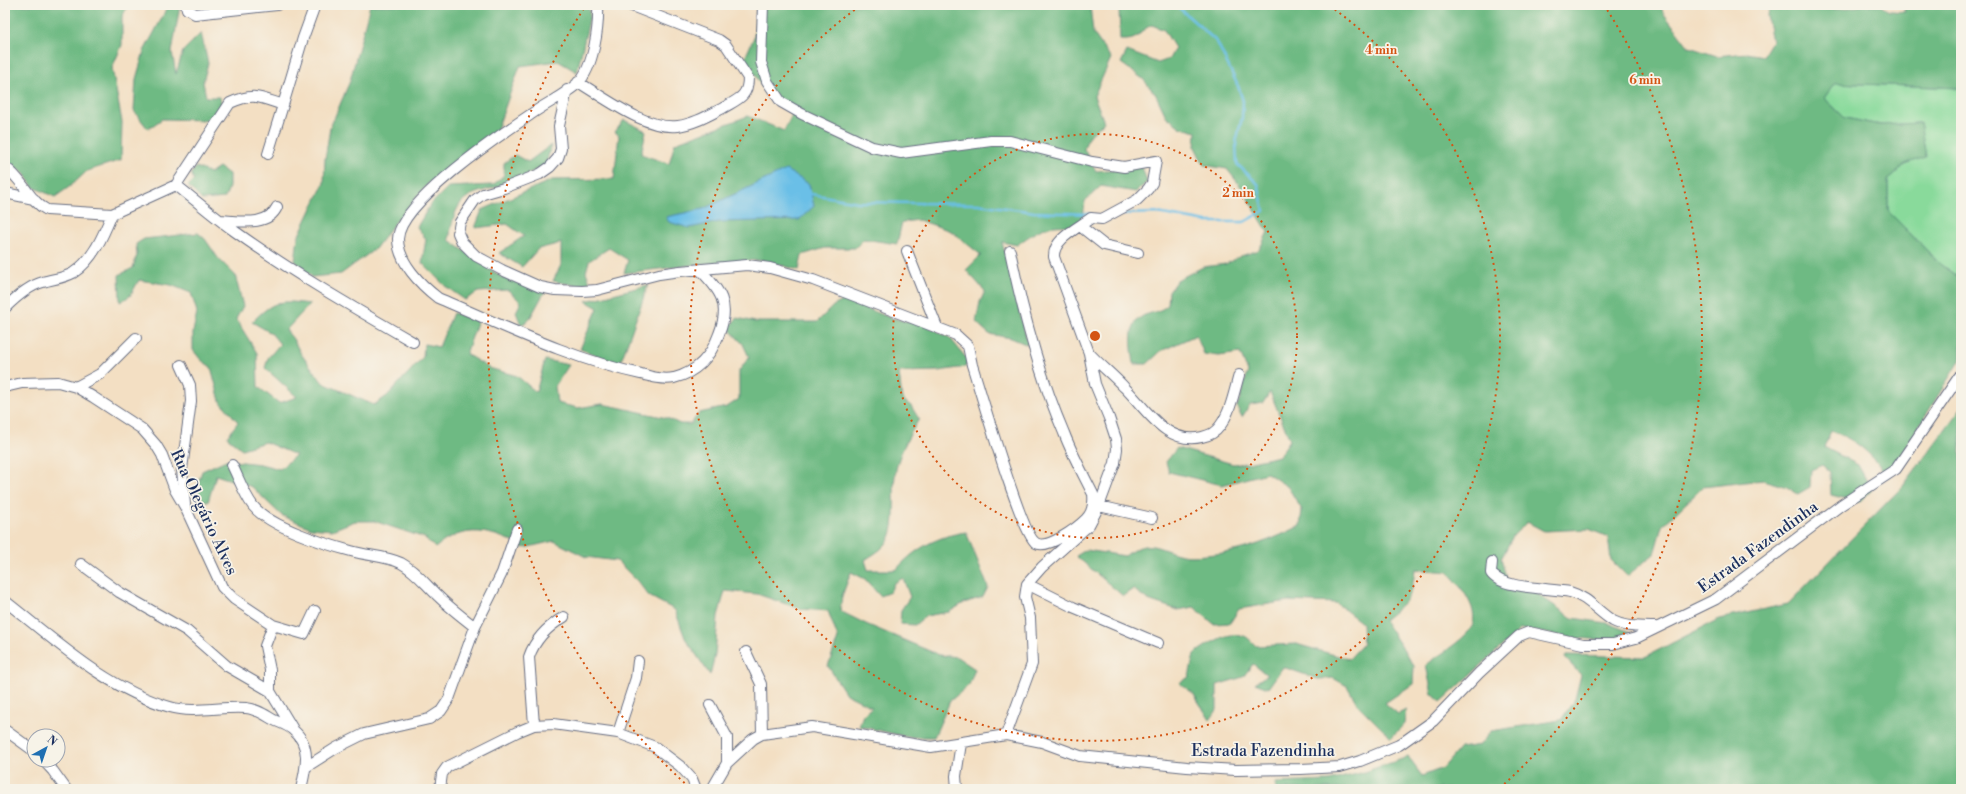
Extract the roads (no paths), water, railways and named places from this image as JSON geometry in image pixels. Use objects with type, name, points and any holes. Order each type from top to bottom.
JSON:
[{"type":"street","points":[[188,8],[195,14],[277,5]]},
{"type":"street","points":[[268,154],[303,38],[315,5]]},
{"type":"street","points":[[598,5],[596,41],[590,62],[578,82],[528,116],[442,179],[415,206],[400,229],[398,239],[407,267],[424,287],[438,298],[545,343],[618,370],[661,378],[673,378],[693,371],[707,358],[720,334],[724,318],[722,298],[717,288],[700,270]]},
{"type":"street","points":[[578,82],[646,122],[662,126],[678,126],[697,121],[741,98],[746,91],[748,78],[723,43],[710,36],[629,5]]},
{"type":"street","points":[[763,5],[761,62],[767,81],[781,102],[802,114],[872,147],[901,153],[1010,141],[1092,162],[1124,167],[1156,161],[1152,183],[1137,200],[1102,219],[1091,218],[1058,242],[1054,250],[1054,257],[1089,353],[1095,384],[1109,418],[1116,439],[1117,449],[1115,463],[1099,506],[1089,525],[1042,567],[1027,584],[1025,597],[1030,618],[1032,664],[1006,735]]},
{"type":"street","points":[[567,90],[560,119],[561,149],[558,158],[550,168],[540,174],[484,194],[475,200],[460,222],[458,233],[462,242],[476,256],[502,270],[540,287],[554,290],[597,290],[659,274],[700,270],[721,266],[747,265],[770,268],[813,280],[938,327],[956,336],[968,346],[1017,506],[1030,538],[1036,544],[1043,546],[1051,543],[1086,519],[1092,510],[1094,502],[1093,494],[1063,433],[1039,364],[1021,307],[1010,251]]},
{"type":"street","points":[[5,168],[18,177],[26,191],[39,206],[47,210],[112,214],[176,185],[230,104],[242,98],[253,96],[283,104]]},
{"type":"street","points":[[176,185],[220,220],[265,251],[339,299],[413,342]]},
{"type":"street","points":[[5,193],[34,199]]},
{"type":"street","points":[[220,220],[261,221],[274,213],[277,206]]},
{"type":"street","points":[[5,308],[23,292],[41,283],[67,276],[74,272],[92,254],[99,243],[112,214]]},
{"type":"street","points":[[1080,226],[1104,245],[1138,253]]},
{"type":"street","points":[[907,251],[938,327]]},
{"type":"street","points":[[76,387],[100,374],[136,338]]},
{"type":"street","points":[[1089,353],[1125,388],[1150,417],[1163,427],[1182,438],[1194,439],[1211,435],[1219,427],[1229,411],[1239,375]]},
{"type":"street","points":[[181,365],[190,385],[191,401],[182,469],[185,507]]},
{"type":"street","name":"Estrada Fazendinha","points":[[712,789],[727,763],[753,739],[762,734],[812,727],[931,747],[1006,735],[1042,742],[1080,756],[1236,770],[1301,770],[1340,766],[1360,761],[1399,745],[1433,721],[1479,673],[1519,636],[1529,632],[1583,644],[1613,644],[1636,638],[1655,627],[1716,599],[1841,505],[1896,469],[1961,374]]},
{"type":"street","name":"Rua Olegário Alves","points":[[5,387],[22,383],[58,382],[76,387],[142,429],[156,445],[162,456],[175,490],[185,507],[222,586],[234,599],[273,625],[304,634],[316,611]]},
{"type":"street","points":[[232,465],[246,494],[262,515],[290,530],[352,552],[380,557],[401,563],[414,572],[437,595],[474,627]]},
{"type":"street","points":[[1099,506],[1152,518]]},
{"type":"street","points":[[306,767],[336,748],[364,734],[430,719],[441,711],[449,699],[474,627],[502,573],[517,529]]},
{"type":"street","points":[[1492,562],[1491,573],[1500,581],[1569,592],[1585,598],[1602,613],[1624,626],[1655,627]]},
{"type":"street","points":[[81,564],[119,592],[187,631],[227,666],[270,691],[293,730],[302,740],[306,748],[306,767],[301,789]]},
{"type":"street","points":[[1027,584],[1073,607],[1158,643]]},
{"type":"street","points":[[5,601],[88,666],[113,682],[150,700],[172,708],[247,708],[258,711],[293,730]]},
{"type":"street","points":[[534,725],[529,657],[532,647],[541,635],[552,624],[564,617]]},
{"type":"street","points":[[270,691],[270,670],[265,646],[273,625]]},
{"type":"street","points":[[746,652],[761,684],[762,734]]},
{"type":"street","points":[[618,733],[636,678],[638,661]]},
{"type":"street","points":[[710,705],[727,737],[727,763]]},
{"type":"street","points":[[440,789],[442,774],[447,768],[534,725],[553,724],[618,733],[655,747],[680,766],[692,779],[696,789]]},
{"type":"street","points":[[5,730],[26,745]]},
{"type":"street","points":[[957,789],[956,776],[961,743]]},
{"type":"street","points":[[50,768],[66,789]]},
{"type":"water","points":[[786,170],[809,184],[814,206],[799,220],[719,222],[689,228],[669,222],[666,217],[703,209]]},
{"type":"waterway","points":[[1119,214],[1157,213],[1207,222],[1244,222],[1264,211],[1258,184],[1237,164],[1236,142],[1242,118],[1243,101],[1238,86],[1217,42],[1176,5]]},
{"type":"waterway","points":[[811,194],[858,202],[978,204],[1034,212],[1090,214]]}]
